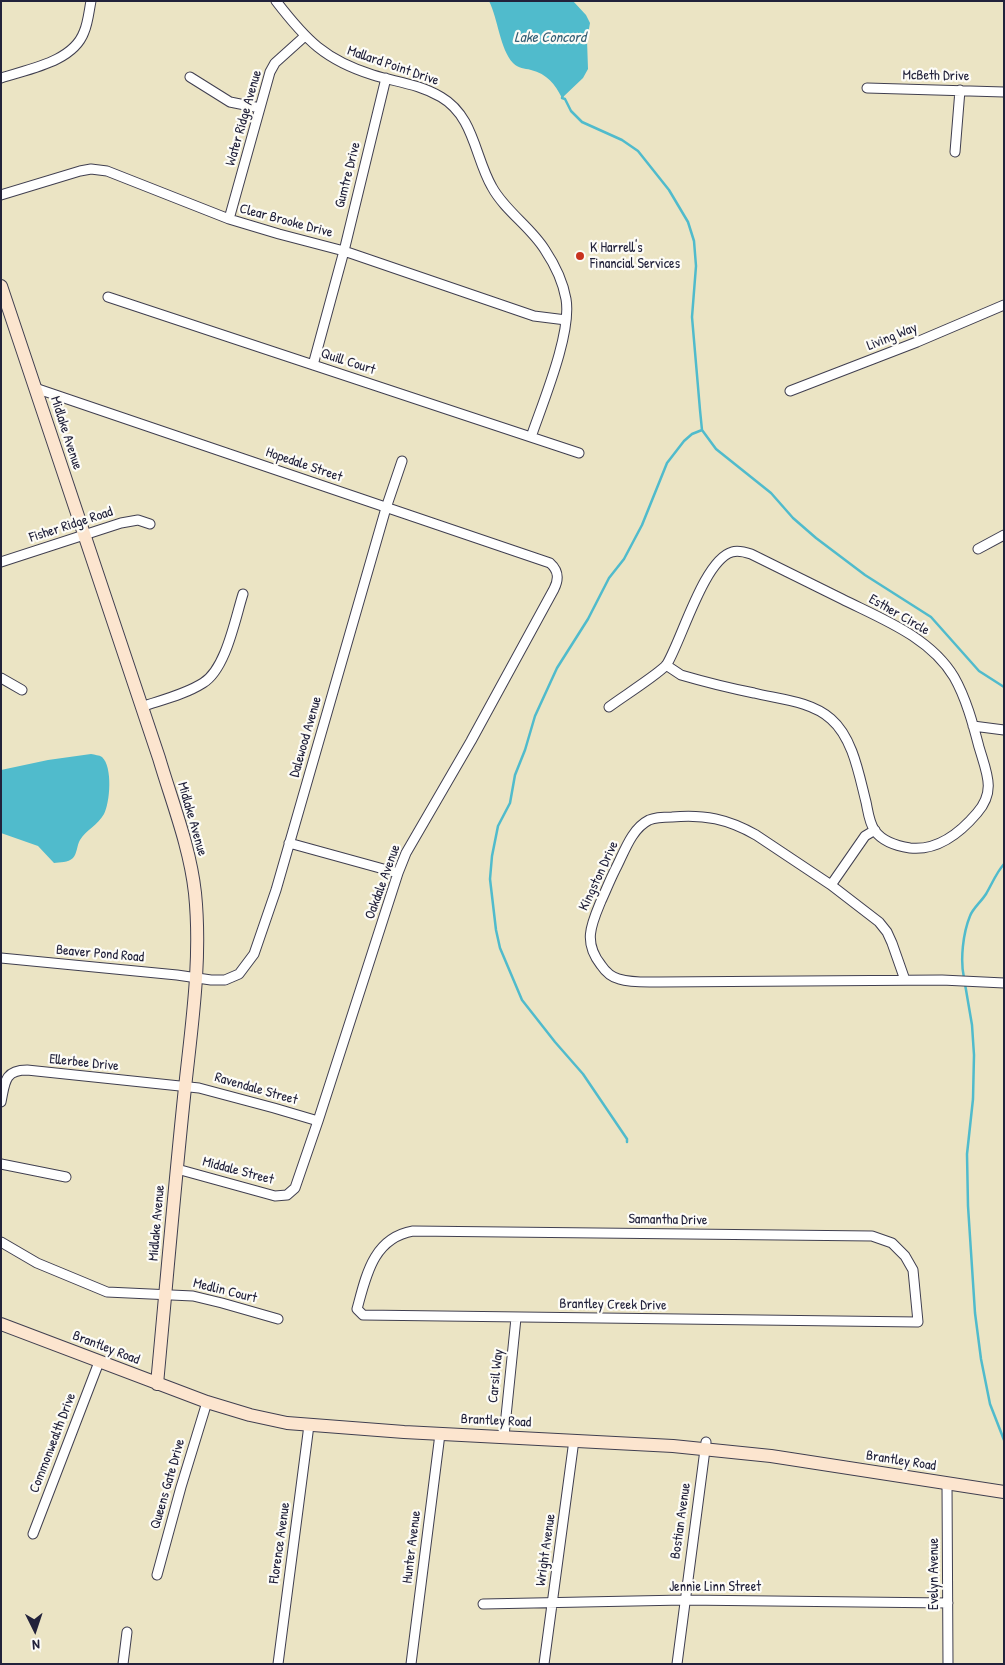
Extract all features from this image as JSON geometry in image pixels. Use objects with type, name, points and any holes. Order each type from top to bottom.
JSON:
[{"type":"street","points":[[1,78],[56,60],[74,46],[84,33],[91,1]]},
{"type":"street","name":"Mallard Point Drive","points":[[276,1],[305,36],[335,60],[373,75],[415,85],[442,98],[458,112],[468,127],[492,187],[546,251],[562,283],[567,301],[566,320],[561,345],[531,437]]},
{"type":"street","name":"Water Ridge Avenue","points":[[229,219],[270,72],[275,63],[305,36]]},
{"type":"street","points":[[190,77],[230,102],[260,108]]},
{"type":"street","name":"Gumtre Drive","points":[[313,365],[344,250],[386,78]]},
{"type":"street","name":"McBeth Drive","points":[[867,88],[1004,92]]},
{"type":"street","points":[[955,152],[960,90]]},
{"type":"street","name":"Clear Brooke Drive","points":[[1,196],[80,171],[107,171],[229,219],[344,250],[534,316],[566,320]]},
{"type":"street","name":"Midlake Avenue","points":[[2,288],[179,822],[191,870],[197,923],[196,978],[157,1384]]},
{"type":"street","name":"Quill Court","points":[[108,297],[579,453]]},
{"type":"street","name":"Living Way","points":[[790,391],[917,342],[1004,305]]},
{"type":"street","name":"Hopedale Street","points":[[35,388],[550,563],[558,575]]},
{"type":"street","name":"Dalewood Avenue","points":[[196,978],[225,980],[239,974],[258,944],[386,508],[402,461]]},
{"type":"street","name":"Fisher Ridge Road","points":[[1,562],[131,521],[138,520],[150,524]]},
{"type":"street","points":[[978,549],[1004,536]]},
{"type":"street","name":"Esther Circle","points":[[608,707],[666,665],[701,588],[715,564],[731,552],[740,551],[751,554],[888,622],[924,644],[954,677],[973,726],[989,787],[986,800],[975,816],[942,843],[926,848],[910,848],[892,843],[882,838],[875,830]]},
{"type":"street","name":"Oakdale Avenue","points":[[291,1192],[299,1181],[406,853],[471,741],[549,598],[557,582],[558,575]]},
{"type":"street","points":[[141,707],[202,684],[215,671],[222,659],[244,594]]},
{"type":"street","points":[[666,665],[681,675],[795,702],[815,709],[830,718],[842,731],[851,752],[870,820],[875,830],[865,836],[831,885]]},
{"type":"street","points":[[1,678],[22,690]]},
{"type":"street","points":[[973,726],[1004,730]]},
{"type":"street","name":"Kingston Drive","points":[[905,980],[887,932],[874,918],[831,885],[756,835],[726,820],[689,816],[654,818],[648,821],[637,830],[610,879],[591,926],[591,946],[597,960],[603,968],[617,979],[630,981],[905,980],[1004,982]]},
{"type":"street","points":[[289,843],[398,873]]},
{"type":"street","name":"Beaver Pond Road","points":[[1,958],[196,978]]},
{"type":"street","name":"Ellerbee Drive","points":[[1,1102],[7,1077],[11,1073],[20,1070],[185,1086]]},
{"type":"street","name":"Ravendale Street","points":[[185,1086],[199,1088],[318,1121]]},
{"type":"street","points":[[1,1164],[66,1177]]},
{"type":"street","name":"Middale Street","points":[[177,1169],[275,1196],[287,1195],[291,1192]]},
{"type":"street","name":"Samantha Drive","points":[[371,1265],[382,1247],[393,1237],[413,1231],[872,1236],[892,1243],[905,1256],[913,1270],[918,1322]]},
{"type":"street","points":[[1,1242],[37,1263],[101,1290],[117,1293],[165,1294]]},
{"type":"street","name":"Brantley Creek Drive","points":[[371,1265],[357,1309],[363,1315],[918,1322]]},
{"type":"street","name":"Medlin Court","points":[[165,1294],[181,1294],[203,1298],[278,1319]]},
{"type":"street","name":"Carsil Way","points":[[504,1436],[516,1318]]},
{"type":"street","name":"Brantley Road","points":[[1,1324],[208,1402],[250,1415],[288,1423],[440,1434],[705,1446],[1004,1492]]},
{"type":"street","name":"Commonwealth Drive","points":[[33,1534],[99,1362]]},
{"type":"street","name":"Queens Gate Drive","points":[[157,1575],[181,1487],[208,1402]]},
{"type":"street","name":"Florence Avenue","points":[[278,1664],[309,1426]]},
{"type":"street","name":"Hunter Avenue","points":[[411,1664],[440,1434]]},
{"type":"street","name":"Wright Avenue","points":[[544,1664],[574,1440]]},
{"type":"street","name":"Bostian Avenue","points":[[676,1664],[705,1446]]},
{"type":"street","name":"Evelyn Avenue","points":[[947,1484],[948,1664]]},
{"type":"street","name":"Jennie Linn Street","points":[[483,1604],[684,1600],[948,1603]]},
{"type":"street","points":[[123,1664],[127,1632]]},
{"type":"water","name":"Lake Concord","points":[[489,1],[573,1],[586,15],[590,23],[587,40],[588,69],[583,78],[562,98],[546,77],[515,65],[505,50]]},
{"type":"water","points":[[91,754],[101,756],[108,769],[108,802],[104,814],[80,840],[71,860],[54,863],[38,846],[1,833],[1,770],[48,760]]},
{"type":"waterway","points":[[563,94],[562,98],[565,99],[571,111],[582,122],[622,140],[638,151],[669,190],[688,222],[694,241],[696,266],[692,317],[702,430],[716,449],[771,493],[793,518],[816,538],[865,575],[931,617],[979,671],[1004,687]]},
{"type":"waterway","points":[[627,1142],[627,1139],[583,1074],[522,1000],[500,948],[496,930],[490,879],[492,856],[498,826],[510,803],[515,775],[535,716],[557,668],[588,619],[609,578],[624,559],[642,525],[667,463],[684,441],[692,434],[702,430]]},
{"type":"waterway","points":[[964,978],[962,955],[964,938],[971,913],[986,894],[1004,864]]},
{"type":"waterway","points":[[965,984],[972,1025],[974,1055],[973,1099],[967,1154],[968,1206],[975,1313],[981,1359],[990,1404],[1004,1440]]},
{"type":"place","name":"K Harrell's Financial Services","points":[[580,256]]}]
